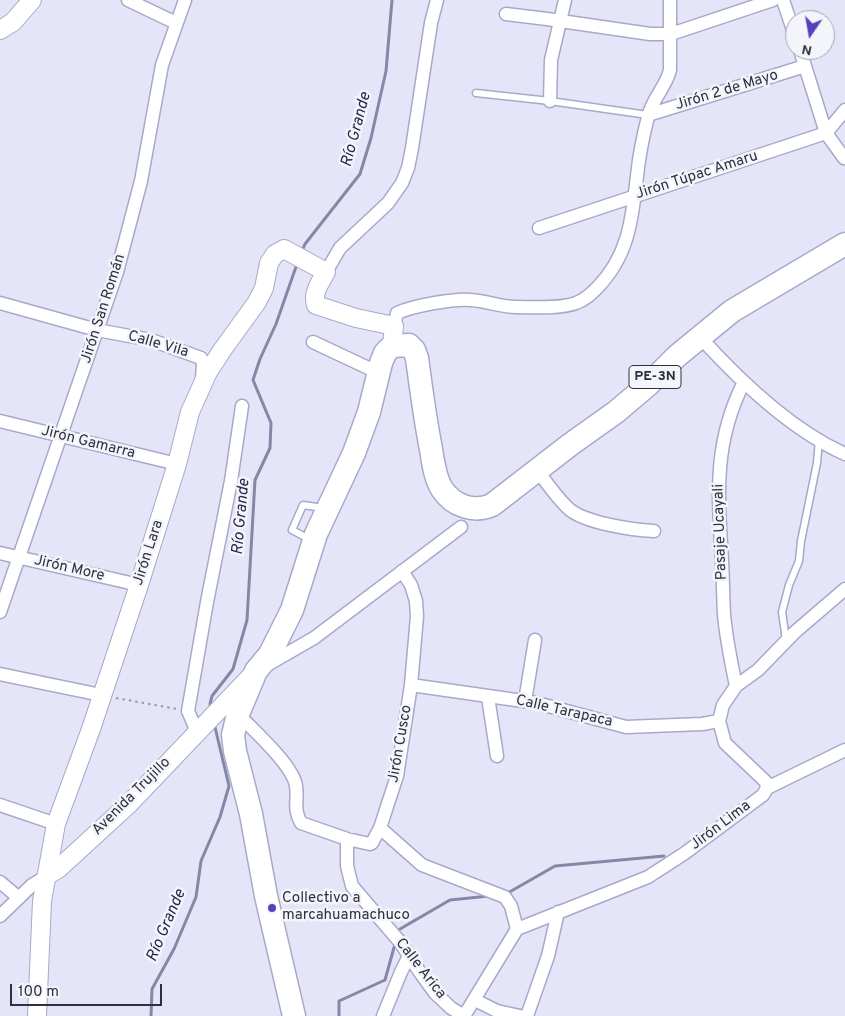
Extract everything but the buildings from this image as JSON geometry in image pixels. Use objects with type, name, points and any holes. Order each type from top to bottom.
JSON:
[{"type":"highway","name":"PE-3N","points":[[464,517],[492,505],[616,412],[649,384],[677,356],[732,311],[845,244]]},
{"type":"highway","points":[[294,1016],[266,896],[251,814],[235,751],[234,734],[229,711],[270,654],[286,624],[314,541],[354,453],[370,412],[379,373],[393,336],[400,344],[409,345],[414,350],[417,358],[425,419],[435,469],[442,489],[450,499],[459,504],[464,517]]},
{"type":"street","points":[[0,30],[13,22],[32,0]]},
{"type":"street","points":[[128,0],[176,23]]},
{"type":"street","name":"Jirón San Román","points":[[0,612],[117,272],[132,218],[146,154],[162,66],[185,0]]},
{"type":"street","points":[[437,0],[431,23],[410,154],[402,183],[388,203],[340,248],[322,270],[314,299],[316,305],[356,318],[393,336],[397,313],[408,309],[447,302],[468,300],[505,306],[551,307],[575,304],[587,298],[614,269],[623,252],[636,197],[636,176],[648,115],[656,96],[668,81],[671,34],[670,0]]},
{"type":"street","points":[[550,101],[552,60],[562,21],[565,0]]},
{"type":"street","points":[[506,14],[650,34],[671,34],[772,0]]},
{"type":"street","points":[[803,60],[826,133],[844,158]]},
{"type":"street","name":"Jirón 2 de Mayo","points":[[648,115],[805,66]]},
{"type":"street","points":[[826,133],[845,110]]},
{"type":"street","name":"Jirón Túpac Amaru","points":[[539,228],[826,133]]},
{"type":"street","name":"Jirón Lara","points":[[37,1016],[42,901],[56,824],[91,730],[176,464],[190,412],[201,386],[223,349],[257,302],[264,288],[269,263],[275,254],[284,249],[322,270]]},
{"type":"street","name":"Calle Vila","points":[[0,303],[97,330],[151,340],[201,358],[203,362],[201,386]]},
{"type":"street","points":[[700,337],[744,382],[780,412],[819,439],[845,454]]},
{"type":"street","points":[[313,342],[379,373]]},
{"type":"street","name":"Pasaje Ucayali","points":[[736,686],[724,614],[719,520],[719,466],[722,443],[733,403],[744,382]]},
{"type":"street","points":[[198,730],[188,711],[212,572],[231,481],[242,406]]},
{"type":"street","name":"Jirón Gamarra","points":[[0,421],[176,464]]},
{"type":"street","points":[[537,470],[565,506],[580,517],[620,527],[654,531]]},
{"type":"street","points":[[256,671],[314,638],[402,571],[464,517]]},
{"type":"street","name":"Jirón More","points":[[0,553],[138,585]]},
{"type":"street","name":"Jirón Cusco","points":[[380,828],[398,776],[411,685],[417,616],[416,601],[402,571]]},
{"type":"street","points":[[767,788],[766,782],[725,743],[719,721],[723,705],[736,686],[758,670],[786,641],[845,589]]},
{"type":"street","points":[[525,701],[535,640]]},
{"type":"street","points":[[0,674],[101,695]]},
{"type":"street","name":"Calle Tarapaca","points":[[411,685],[537,703],[626,727],[702,724],[719,721]]},
{"type":"street","points":[[488,697],[496,756]]},
{"type":"street","points":[[229,711],[283,762],[294,779],[297,794],[295,809],[301,823],[347,839],[370,844],[374,841],[380,828],[422,865],[506,897],[511,906],[517,929],[464,1016]]},
{"type":"street","name":"Avenida Trujillo","points":[[0,916],[32,884],[58,868],[129,804],[198,730],[229,711]]},
{"type":"street","name":"Jirón Lima","points":[[517,929],[648,877],[685,853],[762,795],[767,788],[845,750]]},
{"type":"street","points":[[0,804],[56,824]]},
{"type":"street","name":"Calle Arica","points":[[347,839],[347,866],[352,886],[400,942],[436,993],[451,1008],[464,1016]]},
{"type":"street","points":[[0,882],[19,898]]},
{"type":"street","points":[[527,1016],[548,956],[558,912]]},
{"type":"street","points":[[384,1016],[409,956]]},
{"type":"street","points":[[475,1000],[497,1011],[520,1016]]},
{"type":"lane","points":[[476,93],[648,115]]},
{"type":"lane","points":[[786,641],[782,612],[789,586],[800,561],[817,463],[819,439]]},
{"type":"path","points":[[101,695],[188,711]]},
{"type":"waterway","name":"Río Grande","points":[[302,251],[305,244],[360,174],[371,138],[386,71],[392,0]]},
{"type":"waterway","name":"Río Grande","points":[[211,710],[212,696],[233,669],[247,620],[255,480],[270,448],[271,423],[253,380],[260,359],[276,324],[297,264]]},
{"type":"waterway","name":"Río Grande","points":[[151,1016],[152,989],[174,949],[196,897],[201,861],[220,817],[229,786],[214,723]]},
{"type":"waterway","points":[[506,894],[555,866],[664,856]]},
{"type":"waterway","points":[[400,929],[450,900],[489,896]]},
{"type":"waterway","points":[[339,1016],[339,1001],[385,980],[395,944]]},
{"type":"place","name":"Collectivo a marcahuamachuco","points":[[272,908]]}]
